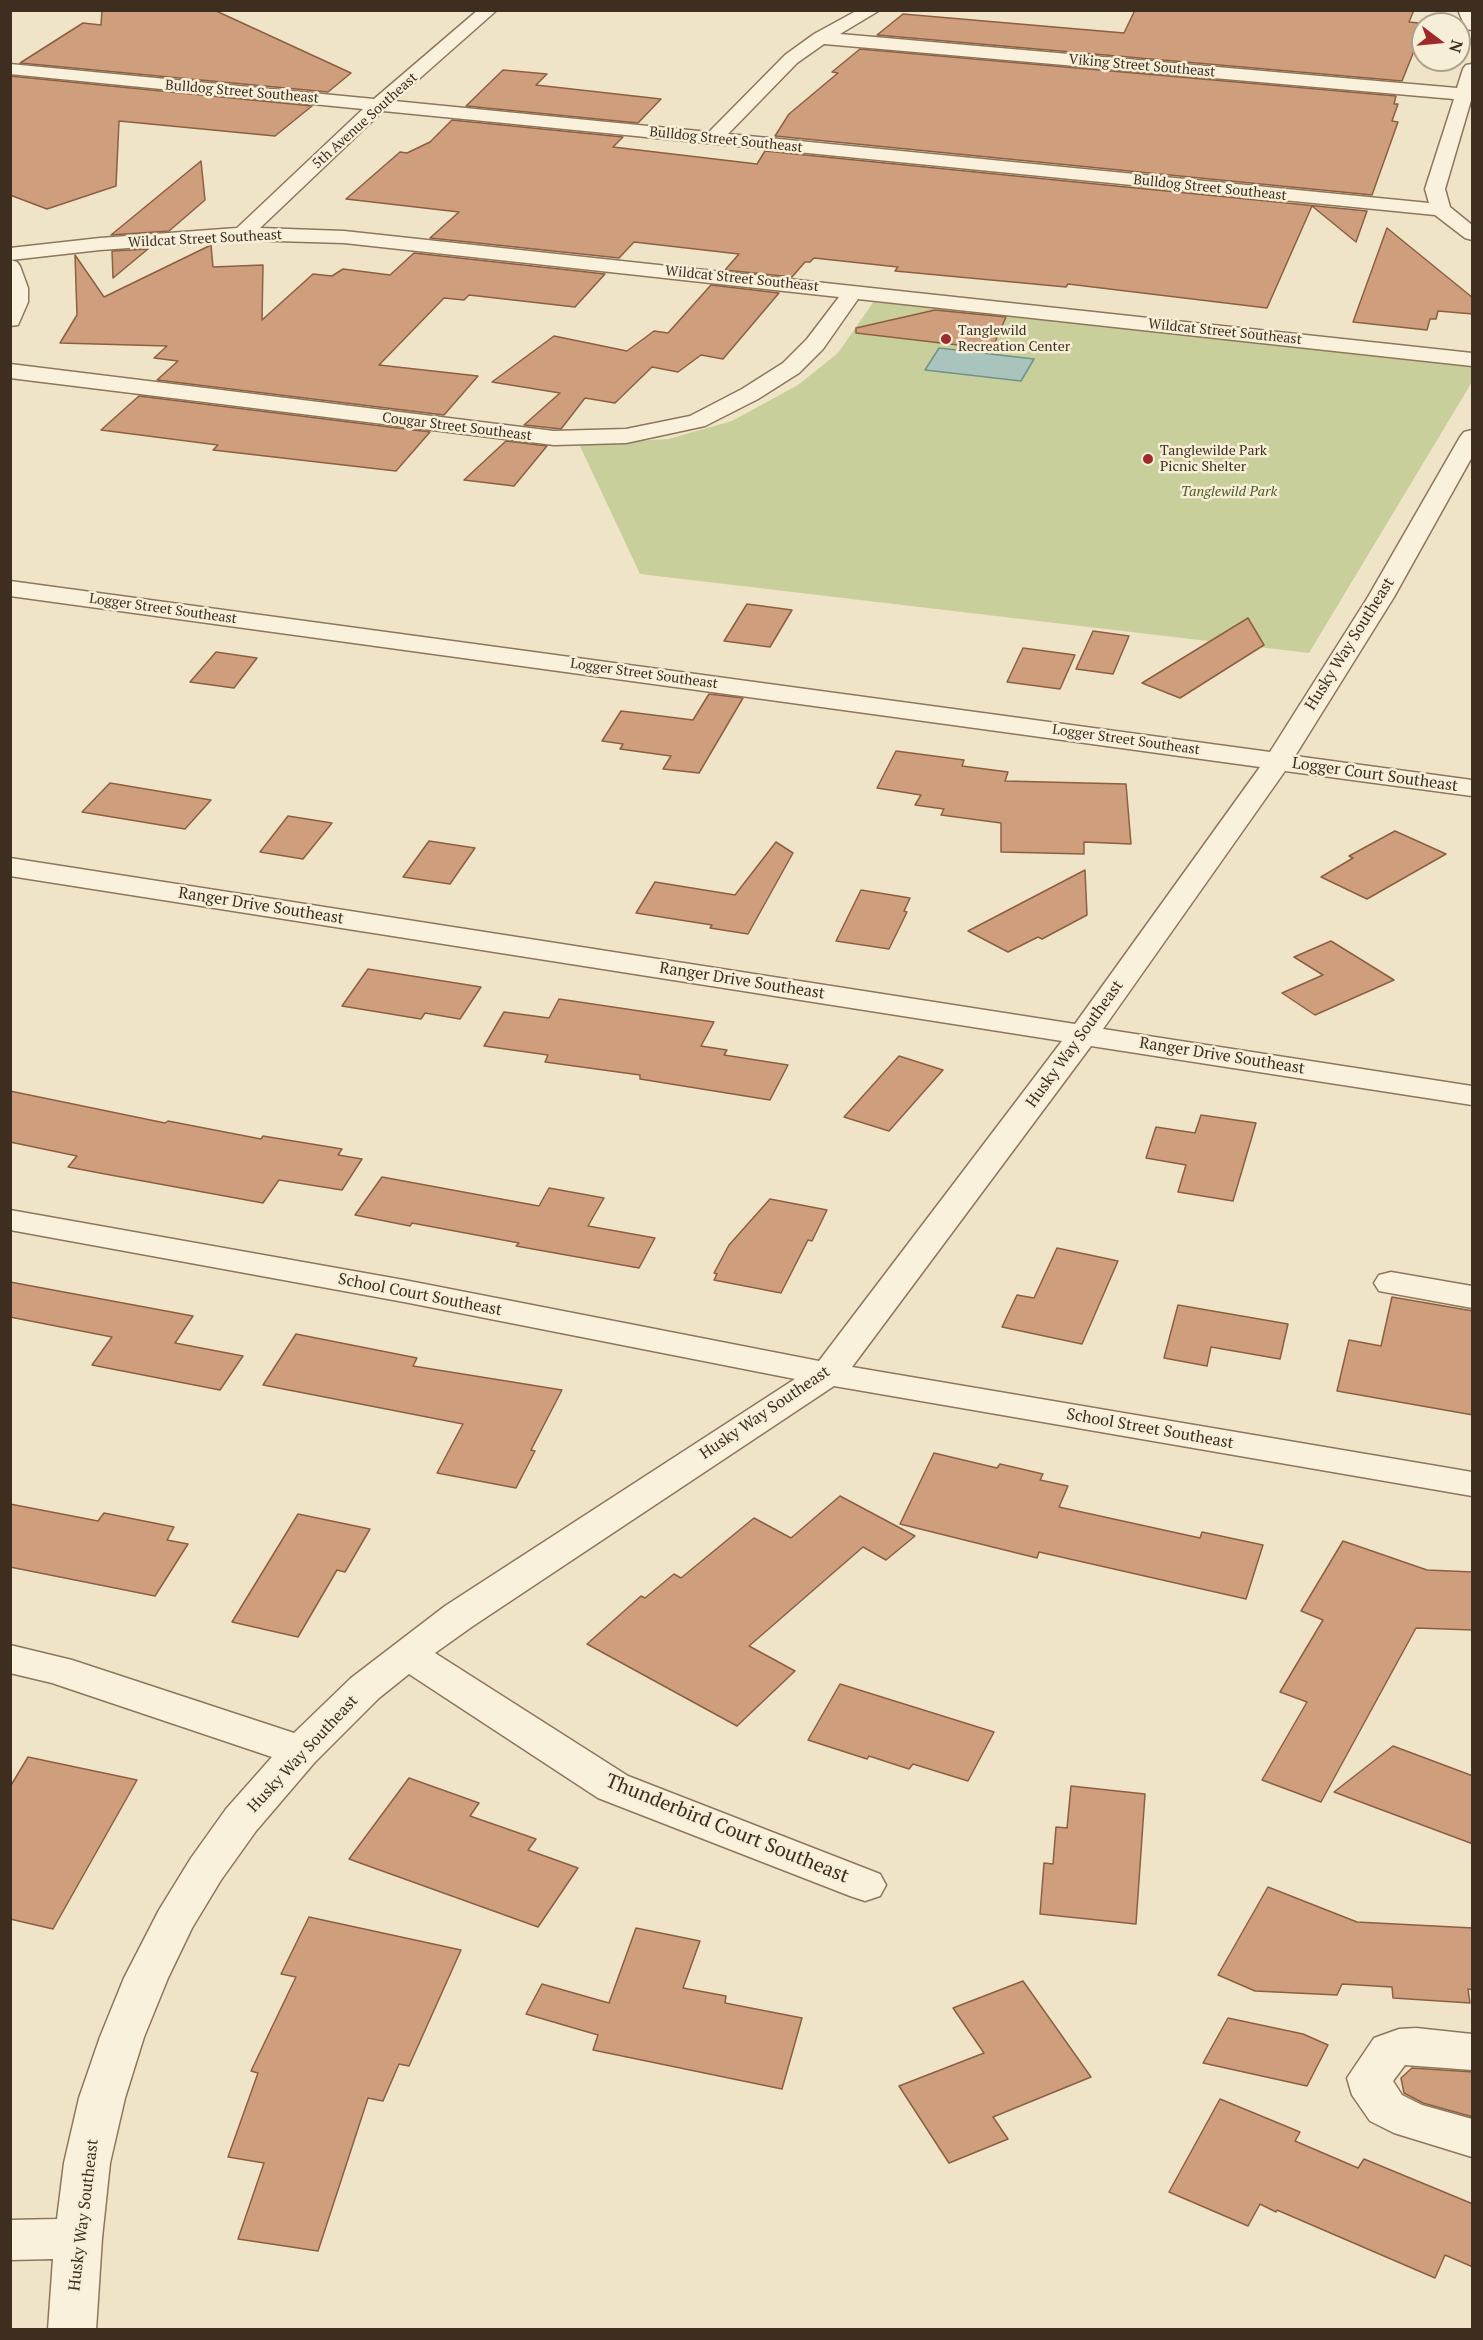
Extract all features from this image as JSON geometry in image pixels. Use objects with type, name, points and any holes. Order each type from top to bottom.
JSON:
[{"type":"street","name":"5th Avenue Southeast","points":[[243,234],[380,105],[489,10]]},
{"type":"street","points":[[714,138],[791,59],[820,38],[872,10]]},
{"type":"street","points":[[1466,10],[1473,25]]},
{"type":"street","name":"Viking Street Southeast","points":[[820,38],[1464,94]]},
{"type":"street","name":"Bulldog Street Southeast","points":[[10,69],[1441,210]]},
{"type":"street","points":[[1473,69],[1436,189],[1441,210],[1473,234]]},
{"type":"street","name":"Wildcat Street Southeast","points":[[10,254],[100,244],[243,234],[381,240],[1473,360]]},
{"type":"street","points":[[10,266],[17,288],[17,302],[10,320]]},
{"type":"street","name":"Cougar Street Southeast","points":[[10,371],[509,434],[554,438],[626,436],[697,421],[750,394],[791,368],[830,326],[853,291]]},
{"type":"street","name":"Husky Way Southeast","points":[[72,2330],[78,2238],[87,2163],[102,2098],[122,2037],[146,1978],[174,1922],[206,1869],[241,1820],[301,1751],[365,1688],[408,1654],[459,1616],[828,1374],[1084,1034],[1278,761],[1380,597],[1473,437]]},
{"type":"street","name":"Logger Street Southeast","points":[[10,588],[1278,761]]},
{"type":"street","name":"Logger Court Southeast","points":[[1278,761],[1473,789]]},
{"type":"street","name":"Ranger Drive Southeast","points":[[10,867],[1473,1095]]},
{"type":"street","name":"School Court Southeast","points":[[10,1220],[404,1291],[828,1374]]},
{"type":"street","points":[[1391,1283],[1473,1297]]},
{"type":"street","name":"School Street Southeast","points":[[828,1374],[1473,1484]]},
{"type":"street","name":"Thunderbird Court Southeast","points":[[408,1654],[613,1787],[865,1885]]},
{"type":"street","points":[[10,1659],[58,1670],[301,1751]]},
{"type":"street","points":[[1473,2052],[1416,2046],[1400,2047],[1390,2051],[1370,2078],[1375,2095],[1386,2108],[1410,2120],[1473,2138]]},
{"type":"street","points":[[10,2240],[78,2238]]},
{"type":"green space","name":"Tanglewild Park","points":[[874,301],[1472,367],[1472,382],[1309,653],[640,574],[579,444],[668,439],[732,421],[798,385],[838,353]]},
{"type":"water","points":[[939,348],[1034,359],[1021,381],[925,370]]},
{"type":"building","points":[[102,10],[214,10],[351,73],[328,92],[20,63],[83,23],[101,25]]},
{"type":"building","points":[[1135,10],[1414,10],[1411,12],[1409,22],[1411,22],[1411,58],[1402,81],[877,35],[903,14],[1124,33]]},
{"type":"building","points":[[860,49],[1396,96],[1394,104],[1398,104],[1392,121],[1398,122],[1372,195],[775,136],[789,114],[838,73],[832,72]]},
{"type":"building","points":[[503,70],[547,74],[536,85],[661,99],[638,123],[466,106]]},
{"type":"building","points":[[10,76],[312,106],[275,136],[119,121],[116,186],[47,209],[10,195]]},
{"type":"building","points":[[452,120],[623,137],[613,147],[757,164],[765,151],[1367,211],[1356,242],[1312,206],[1267,308],[1068,284],[1066,287],[895,271],[898,267],[814,258],[810,262],[805,262],[792,277],[725,270],[739,254],[634,242],[619,258],[430,238],[459,212],[346,199],[400,152],[407,153],[430,142]]},
{"type":"building","points":[[201,161],[205,200],[169,231],[111,235]]},
{"type":"building","points":[[1387,228],[1473,298],[1473,314],[1438,311],[1436,319],[1430,319],[1427,330],[1353,322]]},
{"type":"building","points":[[211,245],[213,267],[263,265],[262,320],[313,274],[332,276],[343,269],[390,275],[414,253],[605,274],[575,307],[469,295],[464,300],[444,298],[379,365],[478,376],[444,415],[157,380],[178,361],[154,358],[167,346],[60,343],[77,315],[75,255],[104,297]]},
{"type":"building","points":[[148,249],[113,278],[112,251]]},
{"type":"building","points":[[711,285],[779,293],[723,359],[701,355],[678,372],[652,367],[615,403],[585,398],[561,429],[524,425],[560,393],[492,382],[554,336],[627,351],[654,331],[668,333]]},
{"type":"building","points":[[935,310],[1006,317],[992,349],[856,333],[856,328]]},
{"type":"building","points":[[139,396],[430,432],[396,471],[213,450],[218,445],[101,430]]},
{"type":"building","points":[[506,441],[547,446],[514,486],[464,480]]},
{"type":"building","points":[[747,604],[792,610],[770,647],[724,641]]},
{"type":"building","points":[[1248,618],[1264,645],[1180,698],[1142,683]]},
{"type":"building","points":[[1093,631],[1129,636],[1113,674],[1076,669]]},
{"type":"building","points":[[1023,648],[1075,655],[1060,689],[1007,682]]},
{"type":"building","points":[[216,652],[257,658],[234,688],[190,682]]},
{"type":"building","points":[[709,694],[743,698],[699,773],[663,769],[671,756],[620,749],[623,744],[602,741],[621,711],[693,720]]},
{"type":"building","points":[[896,751],[964,760],[962,766],[1008,772],[1005,781],[1126,784],[1131,844],[1084,842],[1084,854],[1001,852],[1001,823],[941,815],[944,809],[915,805],[921,795],[877,788]]},
{"type":"building","points":[[110,783],[211,800],[185,829],[82,812]]},
{"type":"building","points":[[288,816],[332,823],[303,859],[260,852]]},
{"type":"building","points":[[1395,831],[1446,854],[1367,899],[1321,877],[1353,858],[1349,856]]},
{"type":"building","points":[[429,841],[475,848],[450,884],[403,877]]},
{"type":"building","points":[[776,842],[793,853],[748,934],[710,928],[712,925],[636,913],[655,882],[735,895]]},
{"type":"building","points":[[1085,870],[1087,915],[1042,939],[1038,937],[1008,952],[968,931]]},
{"type":"building","points":[[861,890],[910,898],[904,911],[907,912],[889,949],[836,941]]},
{"type":"building","points":[[1331,941],[1394,980],[1315,1015],[1282,993],[1323,975],[1294,957]]},
{"type":"building","points":[[368,969],[481,987],[460,1019],[425,1013],[421,1019],[342,1006]]},
{"type":"building","points":[[559,999],[714,1022],[701,1046],[727,1050],[724,1055],[788,1065],[770,1100],[640,1079],[640,1075],[545,1062],[548,1055],[484,1046],[504,1012],[549,1018]]},
{"type":"building","points":[[899,1056],[943,1070],[889,1131],[844,1117]]},
{"type":"building","points":[[10,1091],[165,1123],[168,1121],[261,1139],[263,1136],[342,1149],[338,1155],[362,1159],[342,1190],[279,1180],[263,1203],[68,1167],[77,1156],[10,1142]]},
{"type":"building","points":[[1201,1115],[1256,1123],[1233,1201],[1178,1192],[1186,1165],[1146,1158],[1156,1127],[1195,1133]]},
{"type":"building","points":[[382,1177],[539,1206],[549,1188],[604,1198],[588,1226],[655,1238],[639,1268],[516,1246],[519,1243],[412,1223],[410,1226],[355,1215]]},
{"type":"building","points":[[770,1199],[827,1210],[812,1241],[808,1240],[781,1293],[714,1280],[717,1274],[714,1273],[729,1245]]},
{"type":"building","points":[[1057,1248],[1118,1261],[1082,1344],[1002,1327],[1017,1295],[1034,1298]]},
{"type":"building","points":[[10,1282],[193,1316],[175,1343],[243,1356],[220,1390],[92,1365],[112,1337],[10,1317]]},
{"type":"building","points":[[1392,1297],[1473,1311],[1473,1415],[1337,1391],[1349,1340],[1381,1346]]},
{"type":"building","points":[[1178,1305],[1288,1324],[1280,1359],[1211,1347],[1207,1366],[1164,1358]]},
{"type":"building","points":[[296,1334],[417,1358],[413,1366],[562,1390],[531,1450],[535,1451],[516,1488],[437,1473],[463,1424],[263,1385]]},
{"type":"building","points":[[934,1453],[997,1468],[1000,1464],[1043,1474],[1040,1480],[1068,1486],[1059,1507],[1200,1538],[1202,1532],[1263,1545],[1246,1599],[1039,1552],[1037,1558],[900,1524]]},
{"type":"building","points":[[840,1496],[915,1536],[886,1560],[863,1547],[749,1646],[795,1671],[737,1726],[587,1644],[641,1596],[645,1598],[674,1574],[681,1578],[754,1518],[791,1538]]},
{"type":"building","points":[[10,1504],[98,1521],[104,1513],[174,1527],[167,1540],[188,1544],[155,1596],[10,1567]]},
{"type":"building","points":[[298,1514],[370,1529],[345,1572],[337,1570],[298,1637],[232,1622]]},
{"type":"building","points":[[1343,1541],[1427,1570],[1473,1572],[1473,1630],[1416,1628],[1321,1802],[1262,1780],[1307,1702],[1280,1692],[1323,1620],[1301,1611]]},
{"type":"building","points":[[840,1684],[994,1732],[968,1781],[913,1764],[909,1769],[869,1756],[867,1759],[808,1740]]},
{"type":"building","points":[[1393,1746],[1473,1776],[1473,1844],[1334,1792]]},
{"type":"building","points":[[28,1757],[137,1780],[53,1929],[10,1919],[10,1787]]},
{"type":"building","points":[[409,1778],[479,1803],[470,1816],[536,1839],[528,1850],[578,1868],[538,1927],[349,1859]]},
{"type":"building","points":[[1071,1786],[1145,1794],[1136,1924],[1040,1914],[1044,1863],[1053,1864],[1056,1827],[1067,1828]]},
{"type":"building","points":[[1268,1887],[1357,1922],[1473,1928],[1473,1990],[1468,1989],[1470,2003],[1393,1998],[1392,1987],[1342,1984],[1337,1995],[1255,1991],[1218,1975]]},
{"type":"building","points":[[309,1917],[461,1950],[409,2066],[399,2064],[383,2101],[368,2098],[318,2251],[238,2239],[264,2163],[228,2157],[258,2073],[251,2071],[296,1977],[281,1974]]},
{"type":"building","points":[[636,1928],[700,1941],[683,1988],[726,1996],[725,2003],[802,2018],[782,2089],[593,2050],[598,2035],[526,2014],[542,1984],[609,2003]]},
{"type":"building","points":[[1023,1981],[1091,2077],[993,2117],[1008,2139],[949,2163],[899,2086],[984,2053],[953,2008]]},
{"type":"building","points":[[1228,2018],[1303,2034],[1328,2045],[1307,2086],[1203,2063]]},
{"type":"building","points":[[1412,2068],[1473,2072],[1473,2117],[1423,2103],[1404,2093],[1401,2078]]},
{"type":"building","points":[[1220,2099],[1300,2132],[1295,2141],[1358,2168],[1364,2159],[1473,2204],[1473,2267],[1445,2255],[1435,2278],[1260,2204],[1248,2226],[1169,2192]]},
{"type":"place","name":"Tanglewild Recreation Center","points":[[946,339]]},
{"type":"place","name":"Tanglewilde Park Picnic Shelter","points":[[1148,459]]}]
